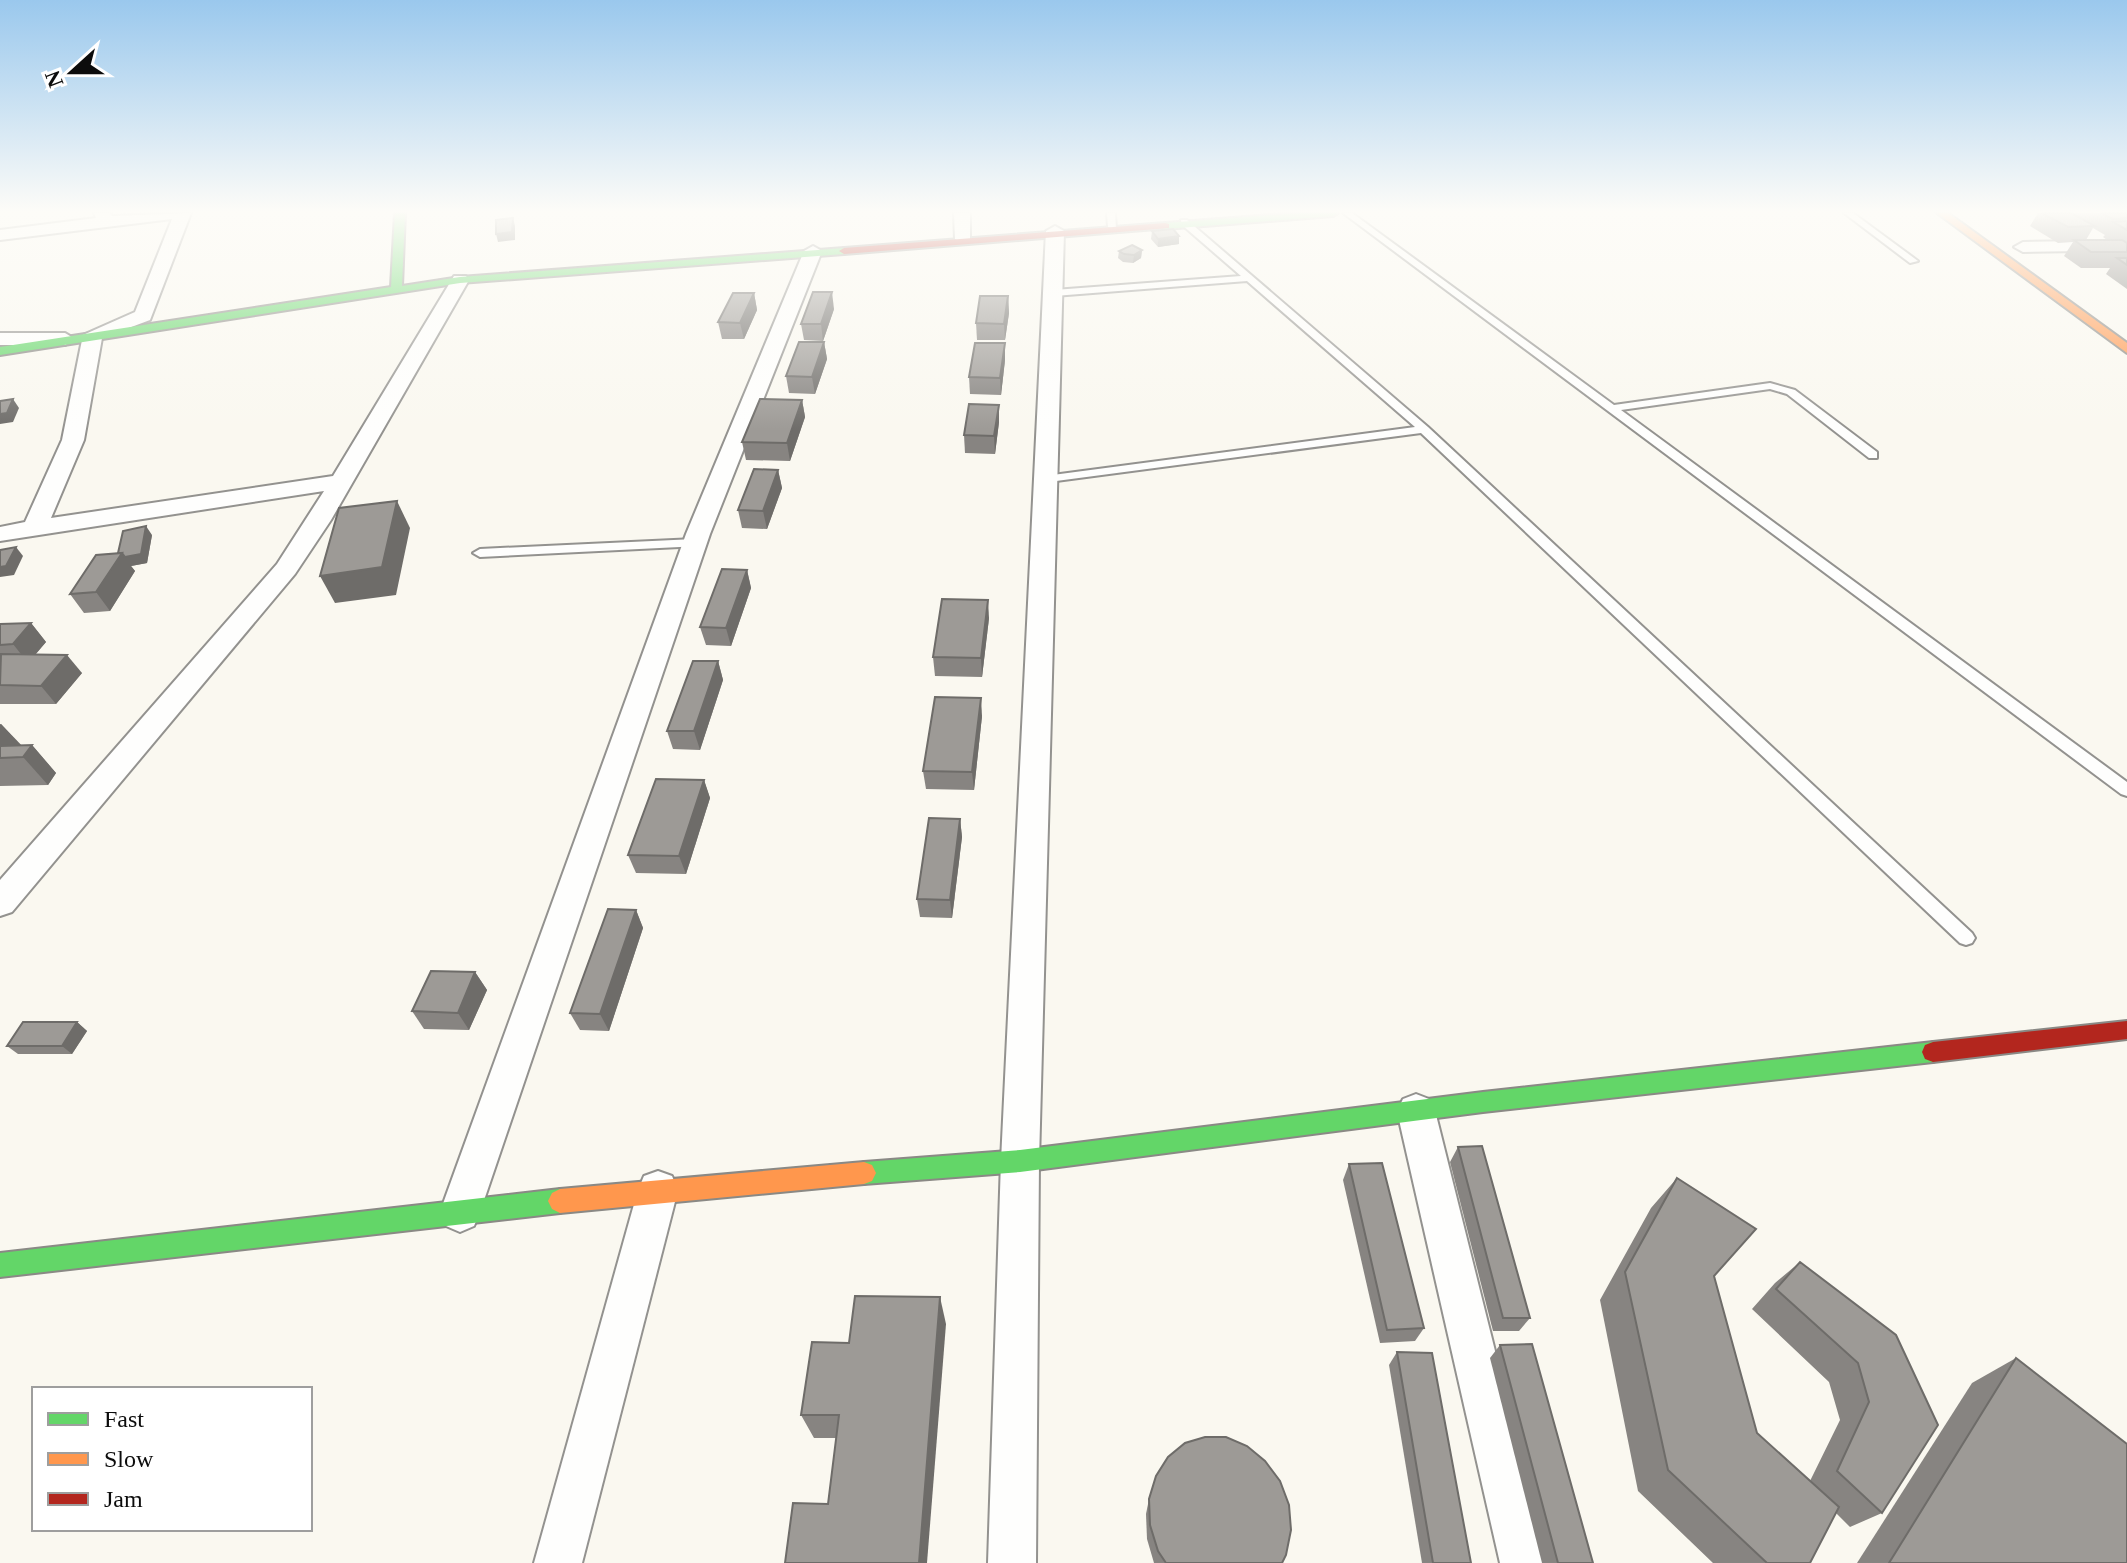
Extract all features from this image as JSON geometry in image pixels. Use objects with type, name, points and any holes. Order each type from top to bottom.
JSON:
[{"type":"street","points":[[93,335],[143,316],[154,286]]},
{"type":"street","points":[[0,903],[286,569],[456,286]]},
{"type":"street","points":[[460,1212],[695,543],[799,286]]},
{"type":"street","points":[[1012,1563],[1020,1161],[1054,286]]},
{"type":"street","points":[[2041,286],[2127,349]]},
{"type":"street","points":[[0,351],[396,287]]},
{"type":"street","points":[[35,528],[73,440],[93,335]]},
{"type":"street","points":[[0,339],[67,339]]},
{"type":"street","points":[[0,534],[340,482]]},
{"type":"street","points":[[0,1265],[658,1190],[1020,1161],[1416,1111],[2127,1030]]},
{"type":"street","points":[[1416,1111],[1524,1563]]},
{"type":"street","points":[[558,1563],[658,1190]]},
{"type":"lane","points":[[1054,293],[1146,286]]},
{"type":"lane","points":[[1258,286],[1424,429],[1966,938]]},
{"type":"lane","points":[[1447,286],[2127,790]]},
{"type":"lane","points":[[1614,408],[1770,386],[1791,392],[1873,455]]},
{"type":"lane","points":[[1045,480],[1424,429]]},
{"type":"lane","points":[[480,553],[695,543]]},
{"type":"building","points":[[813,292],[832,292],[821,324],[801,324]]},
{"type":"building","points":[[733,293],[754,293],[740,323],[718,322]]},
{"type":"building","points":[[980,296],[1008,296],[1004,324],[976,323]]},
{"type":"building","points":[[799,342],[824,342],[812,377],[786,376]]},
{"type":"building","points":[[975,343],[1005,343],[1000,378],[969,377]]},
{"type":"building","points":[[13,399],[7,413],[0,414],[0,401]]},
{"type":"building","points":[[760,399],[802,400],[787,443],[742,442]]},
{"type":"building","points":[[969,404],[999,405],[994,436],[964,435]]},
{"type":"building","points":[[754,469],[778,470],[763,511],[738,510]]},
{"type":"building","points":[[397,501],[382,567],[320,576],[339,508]]},
{"type":"building","points":[[146,526],[141,554],[125,557],[118,553],[123,531]]},
{"type":"building","points":[[16,547],[6,566],[0,567],[0,550]]},
{"type":"building","points":[[122,553],[96,592],[70,594],[96,555]]},
{"type":"building","points":[[722,569],[747,570],[726,628],[700,627]]},
{"type":"building","points":[[942,599],[988,600],[981,658],[933,657]]},
{"type":"building","points":[[31,623],[13,644],[0,645],[0,624]]},
{"type":"building","points":[[1,654],[67,655],[41,686],[0,685]]},
{"type":"building","points":[[693,661],[718,661],[694,731],[667,731]]},
{"type":"building","points":[[935,697],[981,698],[972,772],[923,771]]},
{"type":"building","points":[[32,745],[23,757],[0,758],[0,746]]},
{"type":"building","points":[[656,779],[704,780],[679,856],[628,855]]},
{"type":"building","points":[[929,818],[960,819],[950,900],[917,899]]},
{"type":"building","points":[[608,909],[636,910],[600,1014],[570,1013]]},
{"type":"building","points":[[431,971],[475,972],[458,1013],[412,1011]]},
{"type":"building","points":[[23,1022],[77,1022],[62,1046],[7,1046]]},
{"type":"building","points":[[1482,1146],[1530,1318],[1503,1318],[1458,1147]]},
{"type":"building","points":[[1382,1163],[1424,1328],[1387,1330],[1349,1164]]},
{"type":"building","points":[[1677,1178],[1756,1229],[1714,1276],[1757,1433],[1839,1507],[1810,1563],[1767,1563],[1668,1470],[1625,1272]]},
{"type":"building","points":[[1800,1262],[1896,1335],[1938,1425],[1882,1513],[1837,1471],[1869,1402],[1858,1363],[1776,1289]]},
{"type":"building","points":[[855,1296],[940,1297],[919,1563],[785,1563],[793,1503],[828,1504],[839,1415],[801,1415],[812,1342],[849,1343]]},
{"type":"building","points":[[1532,1344],[1593,1563],[1558,1563],[1500,1345]]},
{"type":"building","points":[[1397,1352],[1432,1353],[1471,1563],[1433,1563]]},
{"type":"building","points":[[2016,1358],[2127,1444],[2127,1563],[1889,1563]]},
{"type":"building","points":[[1205,1437],[1226,1437],[1247,1446],[1265,1461],[1280,1481],[1289,1505],[1291,1530],[1282,1563],[1166,1563],[1158,1551],[1150,1525],[1149,1499],[1156,1476],[1168,1457],[1185,1443]]},
{"type":"traffic: fast","points":[[0,351],[422,286]]},
{"type":"traffic: fast","points":[[864,1173],[1020,1161],[1483,1102],[1933,1052]]},
{"type":"traffic: fast","points":[[0,1265],[560,1201]]},
{"type":"traffic: slow","points":[[2041,286],[2127,349]]},
{"type":"traffic: slow","points":[[560,1201],[864,1173]]},
{"type":"traffic: jam","points":[[1933,1052],[2127,1030]]}]
